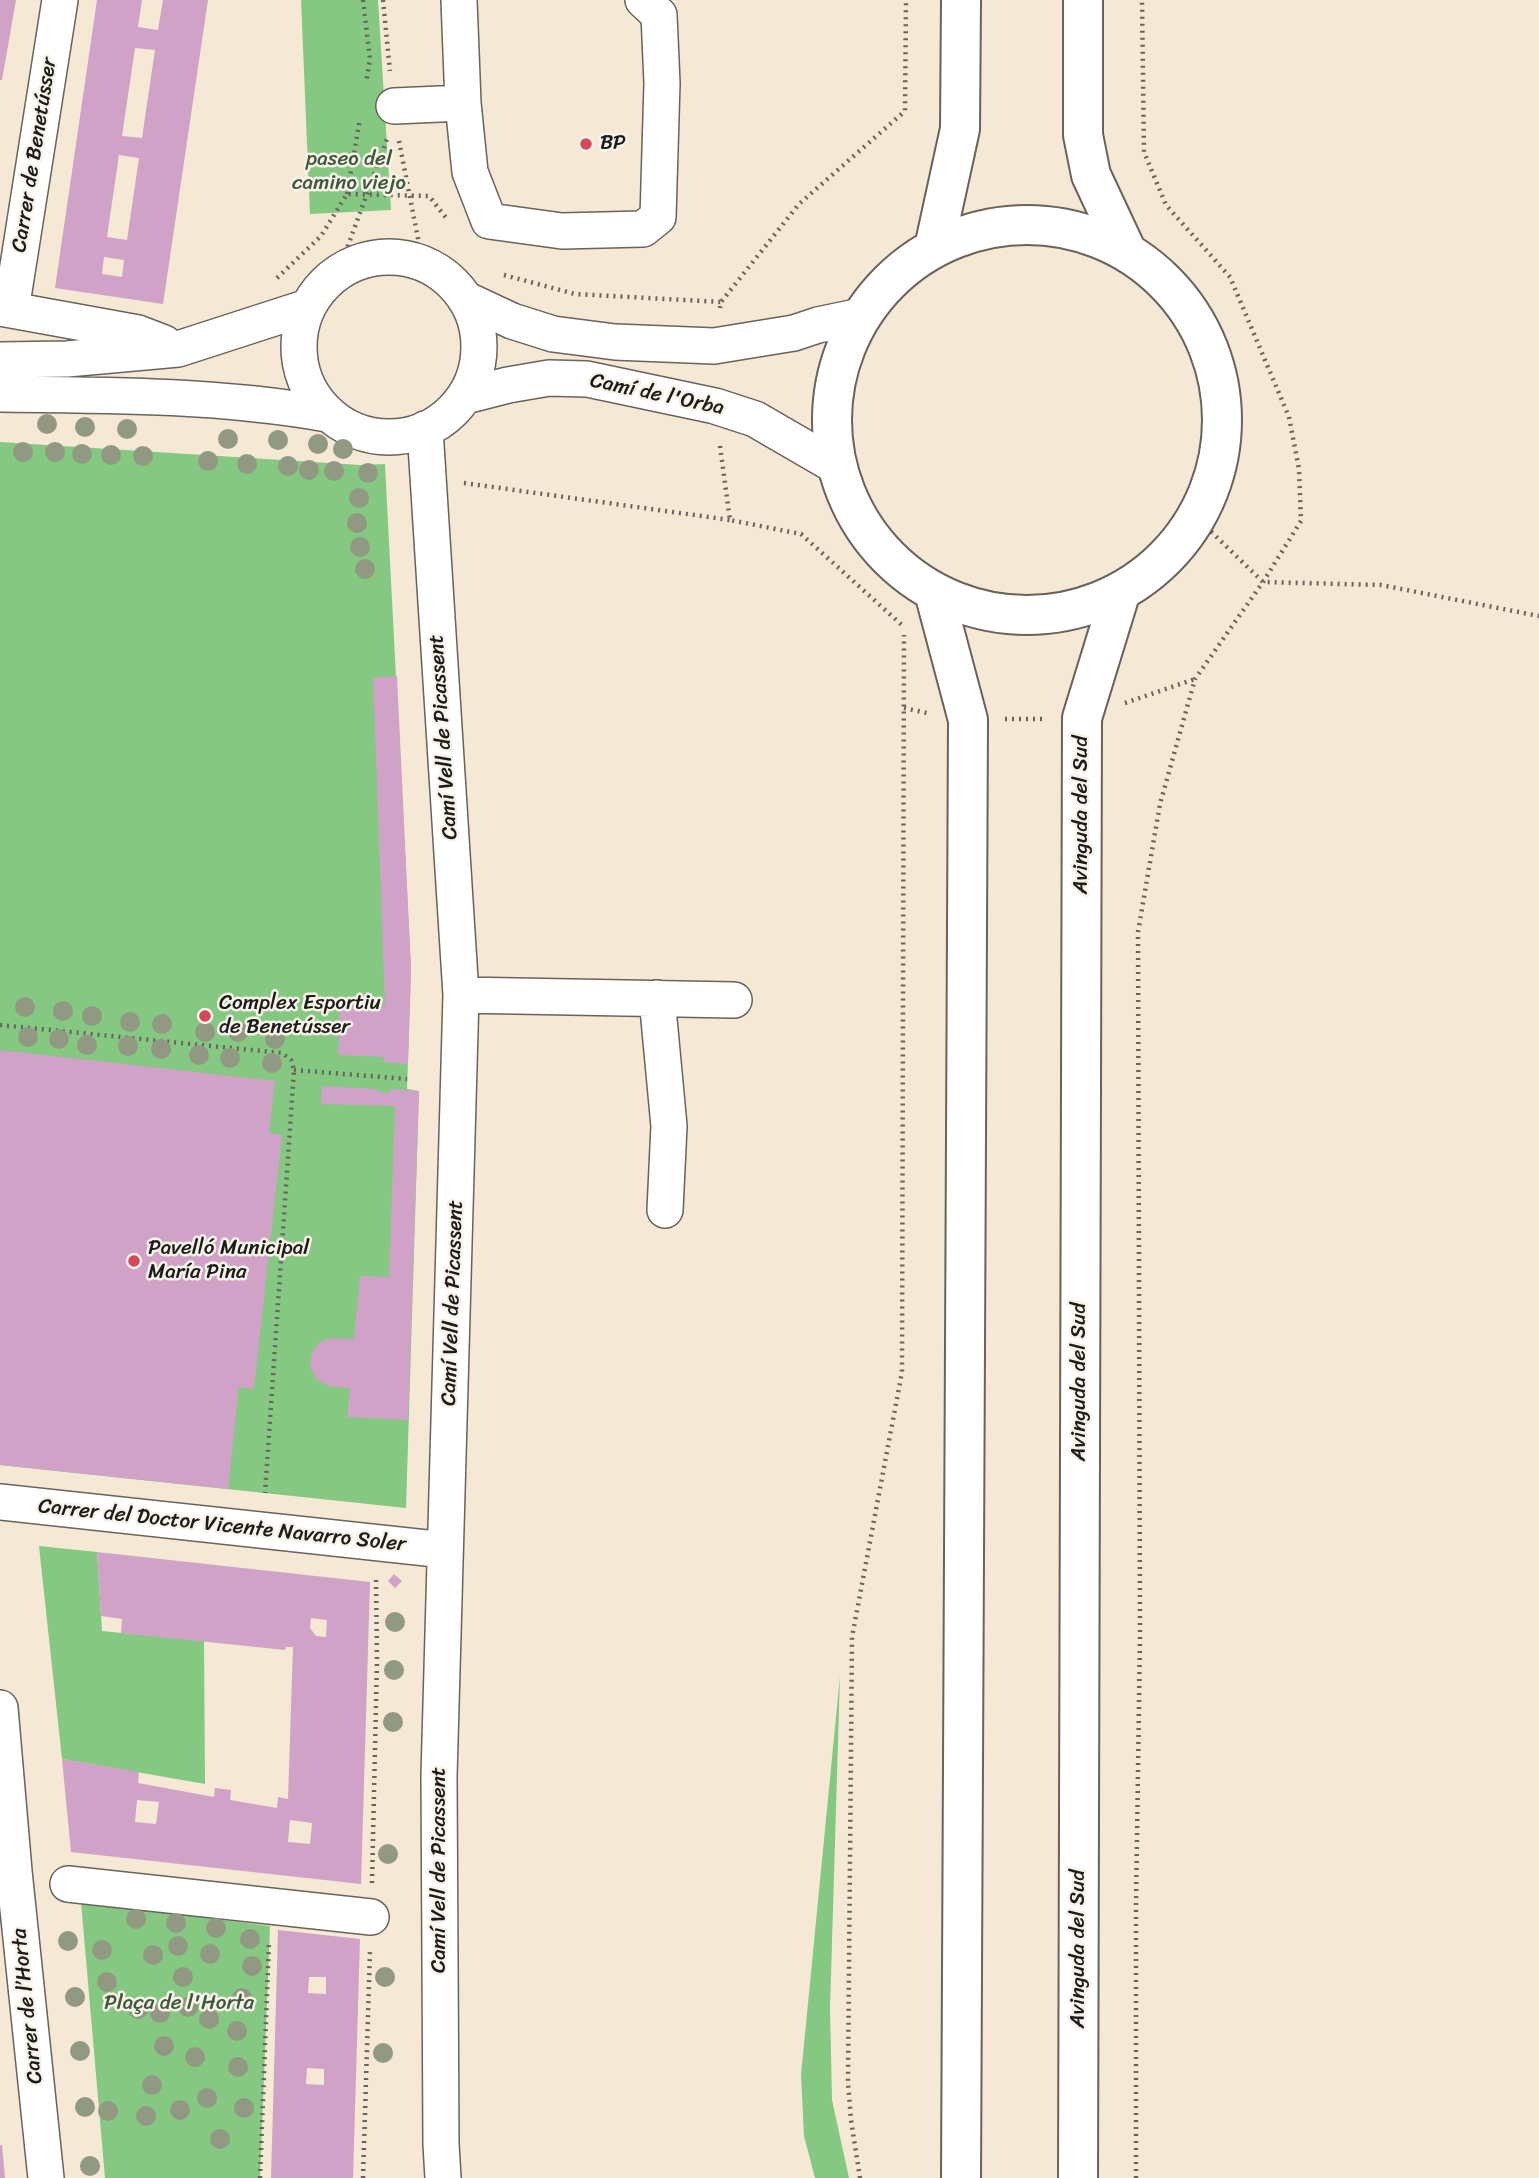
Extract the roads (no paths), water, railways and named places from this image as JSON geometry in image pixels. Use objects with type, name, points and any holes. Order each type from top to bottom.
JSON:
[{"type":"main road","points":[[934,248],[960,129],[961,0]]},
{"type":"main road","points":[[1083,0],[1083,135],[1091,175],[1127,252]]},
{"type":"main road","points":[[1031,225],[1075,232],[1127,252],[1154,272],[1178,296],[1197,324],[1214,365],[1222,421],[1219,454],[1211,487],[1196,517],[1176,546],[1150,571],[1121,591],[1092,604],[1070,610],[1028,615],[995,613],[964,605],[934,592],[900,569],[872,540],[850,504],[836,466],[831,427],[833,388],[844,351],[861,316],[881,289],[906,267],[934,248],[965,235],[1031,225]]},
{"type":"main road","name":"Avinguda del Sud","points":[[1078,2178],[1082,718],[1121,591]]},
{"type":"main road","points":[[934,592],[968,720],[961,2178]]},
{"type":"street","name":"Carrer de Benetússer","points":[[6,309],[60,0]]},
{"type":"street","points":[[459,0],[463,103],[470,173],[489,220],[562,231],[643,229],[658,217],[662,83],[659,15],[643,0]]},
{"type":"street","points":[[394,112],[463,103]]},
{"type":"street","points":[[395,257],[423,264],[447,278],[465,299],[475,322],[479,347],[475,372],[465,396],[447,415],[425,429],[400,436],[374,436],[349,428],[327,414],[309,391],[299,364],[299,335],[308,307],[321,288],[338,273],[365,260],[395,257]]},
{"type":"street","points":[[465,299],[512,321],[553,334],[615,342],[714,346],[794,333],[861,316]]},
{"type":"street","points":[[0,359],[67,359],[178,349],[308,307]]},
{"type":"street","points":[[6,309],[138,332],[178,349]]},
{"type":"street","name":"Camí de l'Orba","points":[[465,396],[508,385],[549,379],[587,379],[715,406],[755,419],[836,466]]},
{"type":"street","points":[[0,394],[150,395],[285,406],[327,414]]},
{"type":"street","name":"Camí Vell de Picassent","points":[[425,429],[461,995],[439,1776],[443,2178]]},
{"type":"street","points":[[461,995],[734,1000]]},
{"type":"street","points":[[657,998],[669,1126],[665,1210]]},
{"type":"street","name":"Carrer del Doctor Vicente Navarro Soler","points":[[0,1502],[445,1550]]},
{"type":"street","name":"Carrer de l’Horta","points":[[0,1708],[7,1871],[46,2178]]},
{"type":"street","points":[[68,1884],[371,1917]]},
{"type":"place","name":"BP","points":[[586,144]]},
{"type":"place","name":"Complex Esportiu de Benetússer","points":[[205,1016]]},
{"type":"place","name":"Pavelló Municipal María Pina","points":[[134,1261]]},
{"type":"park label","name":"paseo del camino viejo","points":[[349,172]]},
{"type":"park label","name":"Plaça de l'Horta","points":[[179,2004]]}]
